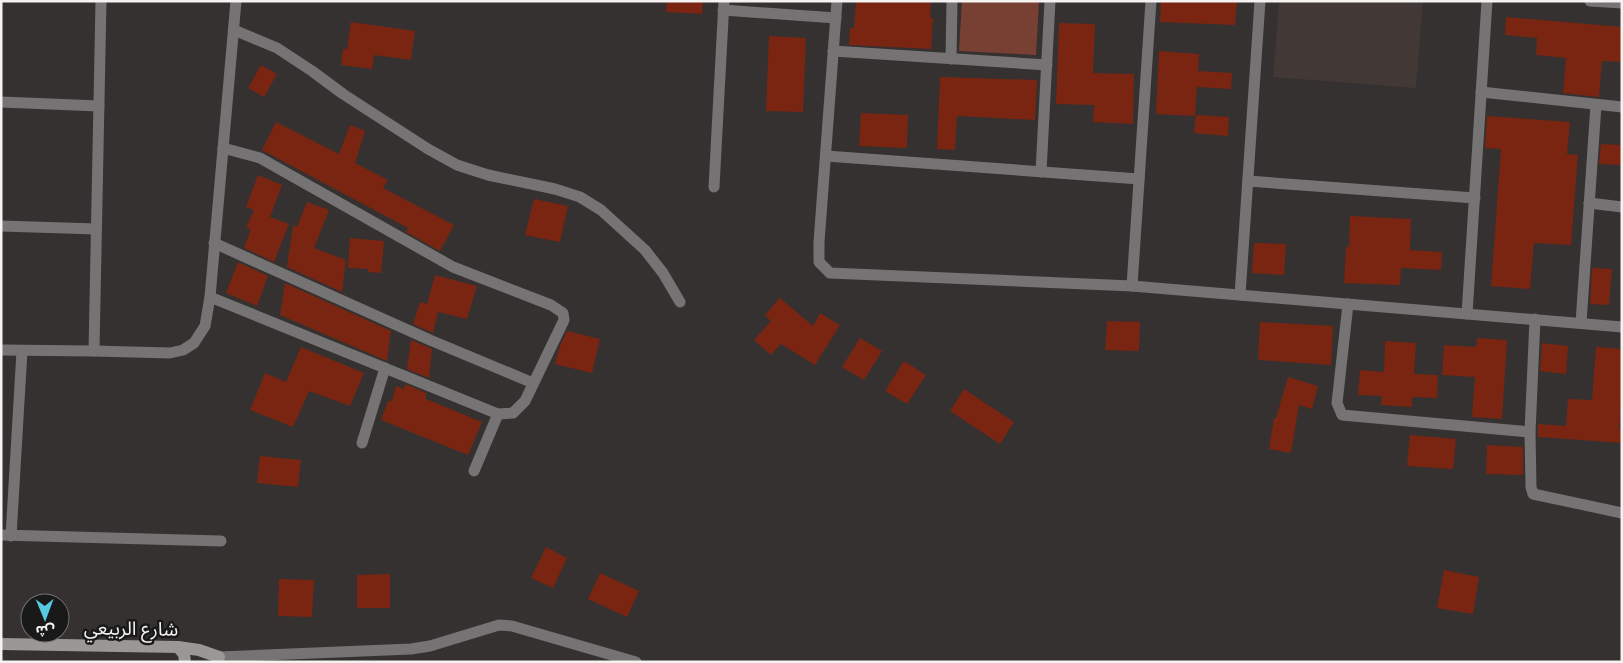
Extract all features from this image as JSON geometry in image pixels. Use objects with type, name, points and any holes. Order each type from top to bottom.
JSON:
[{"type":"street","points":[[94,351],[101,1]]},
{"type":"street","points":[[1,350],[170,353],[183,350],[194,343],[205,326],[210,297],[236,1]]},
{"type":"street","points":[[837,1],[819,262],[830,273],[1132,286],[1622,327]]},
{"type":"street","points":[[951,59],[952,1]]},
{"type":"street","points":[[1041,172],[1050,1]]},
{"type":"street","points":[[1132,286],[1151,1]]},
{"type":"street","points":[[1240,295],[1260,1]]},
{"type":"street","points":[[1467,314],[1487,1]]},
{"type":"street","points":[[1590,1],[1622,4]]},
{"type":"street","points":[[714,187],[724,6],[836,18]]},
{"type":"street","points":[[234,30],[277,48],[343,94],[457,165],[488,175],[554,189],[580,197],[601,210],[645,250],[663,273],[680,302]]},
{"type":"street","points":[[833,51],[1047,65]]},
{"type":"street","points":[[1481,92],[1622,107]]},
{"type":"street","points":[[1,102],[99,106]]},
{"type":"street","points":[[1581,323],[1596,104]]},
{"type":"street","points":[[210,297],[498,414],[513,413],[525,401],[564,320],[563,313],[551,304],[453,267],[260,158],[222,148]]},
{"type":"street","points":[[826,156],[1139,179]]},
{"type":"street","points":[[1248,181],[1475,198]]},
{"type":"street","points":[[1589,203],[1622,207]]},
{"type":"street","points":[[1,226],[96,229]]},
{"type":"street","points":[[214,243],[430,340],[533,383]]},
{"type":"street","points":[[1348,304],[1337,403],[1342,415],[1530,432]]},
{"type":"street","points":[[1535,319],[1530,432],[1531,487],[1533,494],[1622,513]]},
{"type":"street","points":[[22,351],[6,536],[221,541]]},
{"type":"street","points":[[362,443],[385,368]]},
{"type":"street","points":[[474,471],[498,414]]},
{"type":"street","points":[[218,660],[411,649],[430,646],[498,625],[512,626],[636,662]]},
{"type":"street","name":"شارع الربيعي","points":[[1,644],[178,647],[199,650],[218,660]]},
{"type":"street","points":[[178,647],[184,654],[185,662]]},
{"type":"shaded area","points":[[962,1],[1039,1],[1036,55],[959,51]]},
{"type":"shaded area","points":[[1279,1],[1423,1],[1416,88],[1273,77]]},
{"type":"building","points":[[667,1],[703,1],[702,14],[666,12]]},
{"type":"building","points":[[856,1],[931,1],[930,18],[933,18],[931,49],[849,45],[850,28],[854,28]]},
{"type":"building","points":[[1161,1],[1237,1],[1235,25],[1160,22]]},
{"type":"building","points":[[1506,17],[1622,27],[1622,62],[1602,61],[1599,97],[1563,93],[1566,58],[1536,55],[1537,38],[1505,35]]},
{"type":"building","points":[[351,22],[415,31],[411,60],[374,55],[372,69],[341,65],[343,49],[347,49]]},
{"type":"building","points":[[1059,23],[1095,24],[1093,73],[1134,74],[1133,124],[1093,122],[1094,105],[1056,104]]},
{"type":"building","points":[[769,36],[806,38],[803,112],[766,111]]},
{"type":"building","points":[[1159,51],[1199,54],[1198,71],[1232,73],[1231,89],[1197,87],[1195,116],[1156,114]]},
{"type":"building","points":[[261,65],[277,74],[264,97],[248,88]]},
{"type":"building","points":[[940,77],[1037,80],[1035,120],[957,116],[955,150],[937,149]]},
{"type":"building","points":[[861,113],[908,115],[907,148],[859,146]]},
{"type":"building","points":[[1196,115],[1229,117],[1228,136],[1194,133]]},
{"type":"building","points":[[1487,116],[1570,122],[1567,154],[1578,155],[1571,245],[1534,243],[1530,289],[1491,286],[1501,149],[1485,148]]},
{"type":"building","points":[[276,122],[339,154],[350,125],[365,131],[355,163],[388,180],[383,188],[454,225],[440,251],[406,232],[408,228],[262,150]]},
{"type":"building","points":[[1601,144],[1622,145],[1622,165],[1599,164]]},
{"type":"building","points":[[258,175],[282,185],[270,217],[289,224],[274,262],[244,248],[251,229],[246,228],[254,210],[246,207]]},
{"type":"building","points":[[534,199],[568,206],[560,242],[525,235]]},
{"type":"building","points":[[307,202],[329,210],[314,248],[346,260],[342,292],[287,267],[293,225],[297,227]]},
{"type":"building","points":[[1350,216],[1411,219],[1410,250],[1442,252],[1441,270],[1401,268],[1400,285],[1344,283],[1346,247],[1349,247]]},
{"type":"building","points":[[350,238],[384,241],[381,273],[368,272],[368,269],[348,268]]},
{"type":"building","points":[[1254,243],[1286,244],[1284,275],[1252,273]]},
{"type":"building","points":[[238,262],[268,276],[257,306],[226,293]]},
{"type":"building","points":[[1592,268],[1612,269],[1609,305],[1590,304]]},
{"type":"building","points":[[435,275],[477,286],[467,319],[438,312],[433,333],[413,324],[420,302],[427,304]]},
{"type":"building","points":[[285,283],[391,331],[387,361],[280,315]]},
{"type":"building","points":[[780,298],[813,326],[820,313],[840,325],[815,365],[781,344],[771,355],[754,340],[771,321],[765,315]]},
{"type":"building","points":[[1107,321],[1140,322],[1139,351],[1105,350]]},
{"type":"building","points":[[1260,322],[1333,326],[1331,365],[1258,360]]},
{"type":"building","points":[[567,331],[600,339],[592,373],[555,364]]},
{"type":"building","points":[[860,338],[882,351],[864,380],[842,367]]},
{"type":"building","points":[[1477,338],[1507,340],[1502,419],[1472,417],[1475,377],[1442,375],[1444,345],[1476,347]]},
{"type":"building","points":[[411,340],[432,349],[429,378],[407,369]]},
{"type":"building","points":[[1385,341],[1416,343],[1414,374],[1438,375],[1437,398],[1412,397],[1412,407],[1381,405],[1382,396],[1358,395],[1360,370],[1384,372]]},
{"type":"building","points":[[1542,343],[1568,346],[1566,374],[1540,371]]},
{"type":"building","points":[[301,347],[364,373],[350,406],[309,391],[293,427],[250,410],[265,373],[286,382]]},
{"type":"building","points":[[1596,347],[1622,349],[1622,390],[1619,430],[1622,430],[1622,443],[1538,437],[1538,424],[1566,426],[1568,399],[1592,400]]},
{"type":"building","points":[[904,361],[926,375],[907,404],[885,391]]},
{"type":"building","points":[[1288,377],[1318,386],[1312,409],[1299,405],[1291,453],[1269,449],[1274,418],[1276,418]]},
{"type":"building","points":[[405,384],[426,393],[426,399],[482,422],[468,455],[381,420],[388,401],[392,401],[396,386],[404,389]]},
{"type":"building","points":[[964,389],[1014,422],[1000,444],[950,411]]},
{"type":"building","points":[[1410,435],[1456,439],[1453,469],[1407,466]]},
{"type":"building","points":[[1487,445],[1523,447],[1523,475],[1486,474]]},
{"type":"building","points":[[260,456],[301,460],[298,487],[257,483]]},
{"type":"building","points":[[546,547],[567,558],[553,588],[531,578]]},
{"type":"building","points":[[1444,570],[1479,577],[1473,614],[1437,608]]},
{"type":"building","points":[[600,573],[639,591],[627,617],[588,599]]},
{"type":"building","points":[[390,574],[390,608],[357,608],[357,575]]},
{"type":"building","points":[[279,579],[314,580],[312,617],[278,616]]}]
